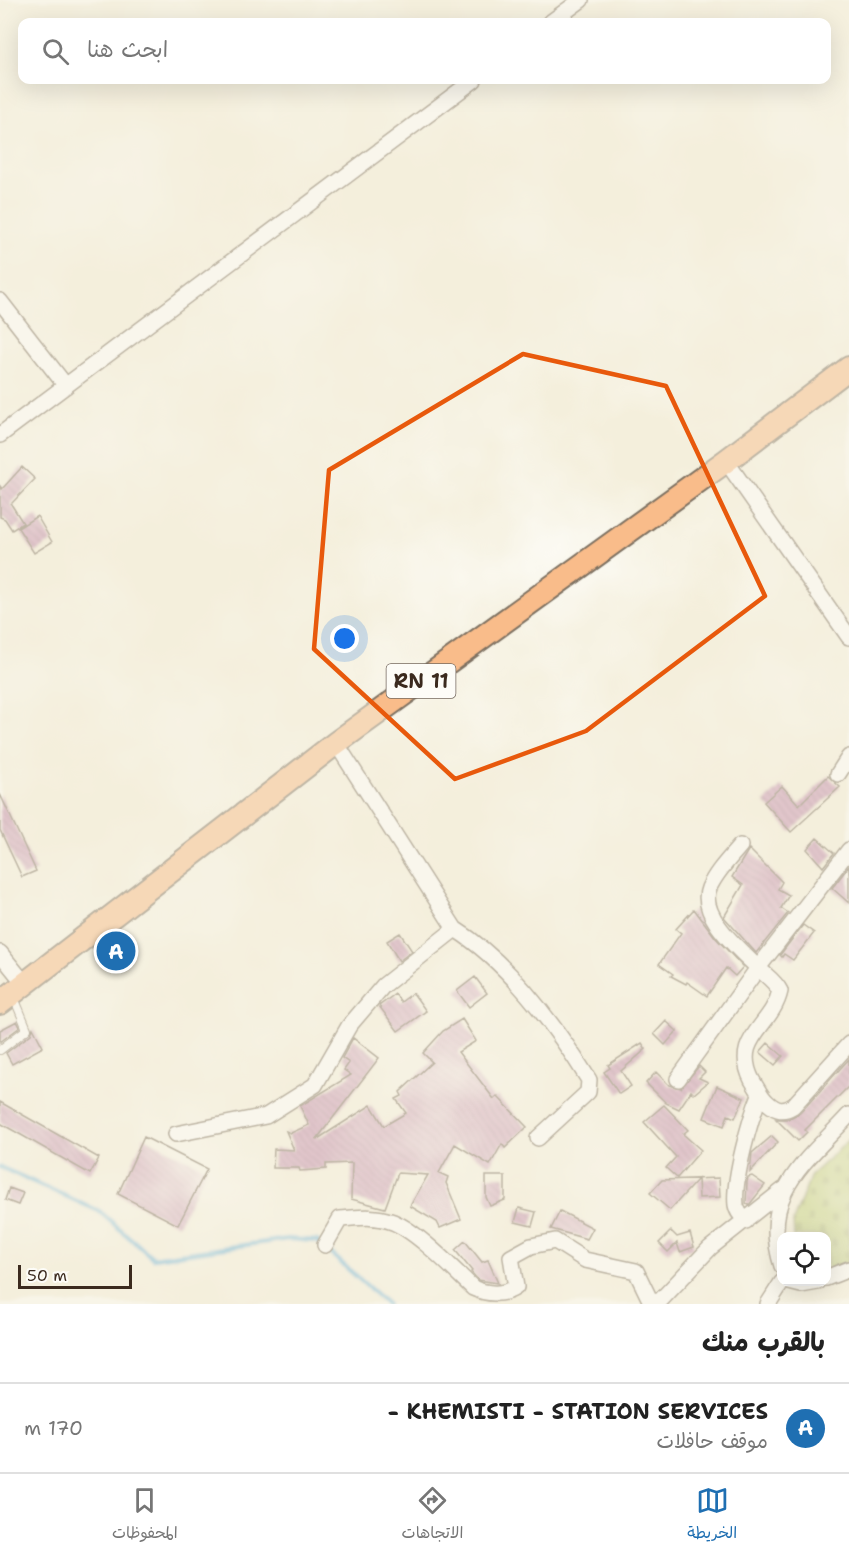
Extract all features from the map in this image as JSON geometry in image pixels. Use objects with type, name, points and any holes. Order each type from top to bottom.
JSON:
[{"type":"main road","name":"RN 11","points":[[12,994],[336,743],[849,368]]},
{"type":"street","points":[[556,18],[581,0]]},
{"type":"street","points":[[0,435],[469,84]]},
{"type":"street","points":[[0,301],[66,386]]},
{"type":"street","points":[[726,460],[849,637]]},
{"type":"street","points":[[336,743],[455,929],[477,942],[509,976],[541,1014],[589,1080],[588,1092],[538,1138]]},
{"type":"street","points":[[838,774],[849,757]]},
{"type":"street","points":[[740,846],[710,888],[707,909],[712,919],[758,968],[777,984],[780,991],[745,1054],[748,1071],[760,1095],[778,1110],[785,1111],[793,1106],[849,1044]]},
{"type":"street","points":[[678,1079],[758,968],[849,850]]},
{"type":"street","points":[[176,1134],[266,1116],[315,1085],[349,1026],[383,986],[455,929]]},
{"type":"street","points":[[3,963],[12,994]]},
{"type":"street","points":[[746,1221],[736,1205],[737,1191],[752,1115],[760,1095]]},
{"type":"street","points":[[657,1304],[710,1248],[783,1190],[849,1115]]},
{"type":"street","points":[[777,1241],[775,1231],[783,1190]]},
{"type":"street","points":[[325,1245],[340,1219],[373,1217],[393,1221],[415,1236],[473,1288],[483,1293],[495,1293],[516,1287],[511,1257],[515,1253],[547,1241],[555,1241],[585,1260],[636,1271],[652,1304]]},
{"type":"street","points":[[831,1276],[849,1269]]},
{"type":"street","points":[[768,1304],[779,1286]]},
{"type":"lane","points":[[0,1050],[27,1029],[12,994]]},
{"type":"highlighted area","points":[[523,354],[666,386],[765,596],[586,731],[455,779],[314,649],[329,470]]},
{"type":"green space","points":[[849,1140],[849,1261],[831,1269],[831,1232],[794,1232],[793,1221],[811,1175]]},
{"type":"building","points":[[22,467],[35,479],[11,504],[23,523],[12,530],[5,519],[0,517],[0,486],[2,489]]},
{"type":"building","points":[[37,516],[52,542],[34,553],[18,528]]},
{"type":"building","points":[[828,776],[840,787],[791,832],[764,802],[782,786],[799,805]]},
{"type":"building","points":[[0,794],[36,871],[22,877],[0,830]]},
{"type":"building","points":[[817,838],[834,853],[823,867],[807,849]]},
{"type":"building","points":[[749,849],[782,882],[778,889],[789,895],[781,908],[788,913],[756,953],[724,917],[743,885],[732,877]]},
{"type":"building","points":[[849,866],[849,903],[832,888]]},
{"type":"building","points":[[694,909],[715,937],[743,967],[735,976],[726,968],[707,996],[687,982],[686,984],[671,976],[673,974],[659,964],[681,933],[676,929]]},
{"type":"building","points":[[803,925],[814,933],[793,960],[784,954],[782,957],[780,955]]},
{"type":"building","points":[[400,933],[412,951],[399,961],[387,941]]},
{"type":"building","points":[[475,977],[487,993],[469,1007],[457,991]]},
{"type":"building","points":[[413,993],[426,1011],[398,1031],[379,1006],[395,994],[401,1002]]},
{"type":"building","points":[[462,1019],[476,1041],[458,1052],[494,1099],[497,1096],[527,1127],[505,1148],[502,1144],[490,1165],[455,1144],[439,1173],[448,1177],[446,1183],[461,1219],[440,1228],[437,1222],[410,1206],[428,1175],[398,1173],[385,1208],[351,1199],[352,1163],[326,1164],[326,1169],[300,1171],[299,1168],[273,1168],[274,1149],[294,1150],[286,1131],[291,1133],[309,1125],[300,1106],[351,1075],[344,1070],[349,1063],[342,1058],[353,1038],[379,1058],[316,1140],[371,1105],[384,1126],[406,1113],[396,1099],[402,1096],[400,1092],[432,1062],[423,1053],[443,1031]]},
{"type":"building","points":[[17,1021],[20,1027],[0,1042],[0,1030]]},
{"type":"building","points":[[666,1021],[677,1031],[665,1045],[654,1034]]},
{"type":"building","points":[[33,1028],[43,1047],[12,1064],[6,1053],[31,1034]]},
{"type":"building","points":[[642,1043],[646,1049],[621,1071],[631,1086],[619,1094],[604,1072],[610,1068],[608,1065]]},
{"type":"building","points":[[768,1043],[783,1056],[775,1065],[760,1052]]},
{"type":"building","points":[[849,1059],[849,1086],[805,1130],[807,1132],[798,1141],[776,1119],[788,1119],[800,1113]]},
{"type":"building","points":[[699,1066],[705,1072],[699,1078],[708,1082],[694,1094],[691,1091],[679,1109],[666,1103],[646,1083],[656,1072],[669,1085],[681,1088]]},
{"type":"building","points":[[717,1086],[744,1098],[735,1118],[728,1115],[724,1126],[704,1118]]},
{"type":"building","points":[[0,1102],[99,1158],[90,1174],[0,1123]]},
{"type":"building","points":[[664,1105],[688,1130],[683,1134],[701,1150],[677,1178],[666,1168],[676,1157],[644,1122]]},
{"type":"building","points":[[772,1136],[778,1142],[750,1172],[752,1153]]},
{"type":"building","points":[[144,1137],[207,1169],[178,1225],[118,1194]]},
{"type":"building","points":[[486,1176],[505,1176],[505,1200],[490,1206],[486,1197]]},
{"type":"building","points":[[752,1176],[765,1185],[749,1205],[746,1203],[747,1182],[748,1177]]},
{"type":"building","points":[[719,1178],[720,1197],[699,1198],[698,1179],[670,1210],[650,1193],[662,1180]]},
{"type":"building","points":[[9,1188],[23,1193],[18,1205],[5,1200]]},
{"type":"building","points":[[519,1208],[536,1212],[532,1226],[515,1222]]},
{"type":"building","points":[[560,1211],[593,1228],[587,1239],[551,1229]]},
{"type":"building","points":[[671,1231],[677,1237],[690,1233],[694,1247],[680,1252],[677,1243],[668,1252],[659,1243]]},
{"type":"building","points":[[465,1241],[482,1262],[488,1260],[498,1283],[478,1280],[471,1272],[455,1250]]},
{"type":"waterway","points":[[0,1167],[99,1211],[153,1258],[288,1239],[317,1241],[387,1304]]},
{"type":"place","name":"KHEMISTI - STATION SERVICES -","points":[[116,951]]}]
